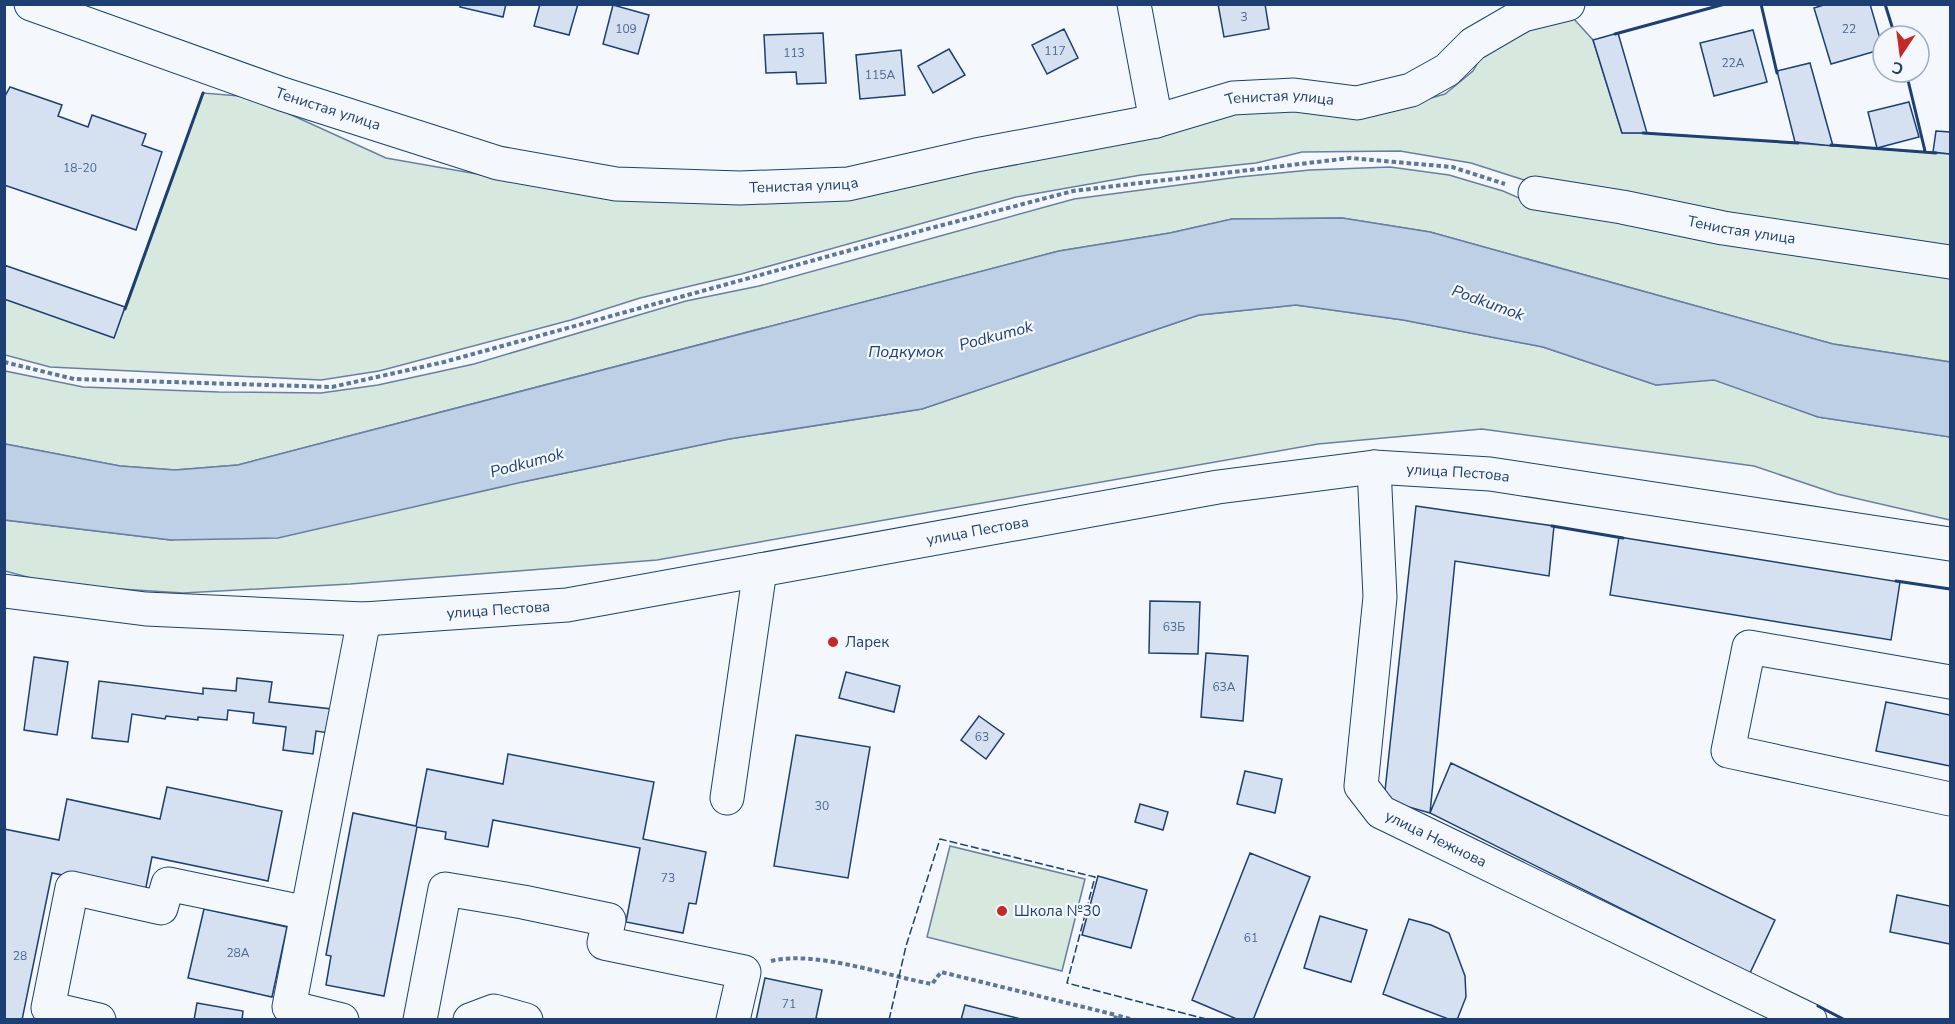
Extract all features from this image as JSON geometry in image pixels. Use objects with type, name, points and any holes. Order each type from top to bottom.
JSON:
[{"type":"street","name":"Тенистая улица","points":[[31,4],[98,16],[282,94],[498,163],[616,184],[740,188],[848,184],[976,155],[1156,121],[1233,98],[1294,96],[1357,103],[1411,90],[1447,70],[1473,44],[1523,15],[1568,4]]},
{"type":"street","points":[[1134,4],[1156,121]]},
{"type":"street","name":"Тенистая улица","points":[[1534,193],[1622,207],[1723,228],[1950,262]]},
{"type":"street","name":"улица Пестова","points":[[4,591],[146,609],[364,619],[567,605],[1218,487],[1374,467],[1490,474],[1950,544]]},
{"type":"street","name":"улица Нежнова","points":[[1374,467],[1380,597],[1361,786],[1381,812],[1810,1020]]},
{"type":"street","points":[[727,798],[760,570]]},
{"type":"street","points":[[342,1020],[284,1013],[307,913],[364,619]]},
{"type":"street","points":[[1950,682],[1749,647],[1728,751],[1950,799]]},
{"type":"street","points":[[99,1020],[48,1008],[72,888],[161,908],[168,884],[307,913]]},
{"type":"street","points":[[420,1020],[445,889],[609,920],[603,943],[744,972],[733,1020]]},
{"type":"street","points":[[470,1020],[494,1011],[526,1020]]},
{"type":"path","points":[[4,363],[74,379],[332,387],[444,362],[1073,191],[1350,158],[1452,167],[1534,193]]},
{"type":"path","points":[[744,972],[755,965],[785,958],[846,963],[899,978],[932,984],[941,972],[1134,1020]]},
{"type":"shaded area","points":[[1573,18],[1593,40],[1622,133],[1950,154],[1950,256],[1546,187],[1471,163],[1400,151],[1302,152],[1256,163],[1141,175],[1016,197],[741,274],[640,298],[571,320],[379,371],[321,380],[50,367],[5,355],[5,299],[114,337],[203,93],[252,97],[386,158],[580,192],[664,201],[1259,106],[1399,107],[1445,94],[1473,71],[1489,43]]},
{"type":"shaded area","points":[[1390,167],[1449,175],[1503,191],[1540,207],[1950,268],[1950,362],[1833,344],[1430,232],[1342,218],[1232,219],[1170,233],[1059,251],[238,465],[175,470],[120,466],[5,444],[5,371],[83,387],[321,393],[378,385],[474,364],[686,301],[759,286],[1074,199],[1239,177],[1310,170]]},
{"type":"shaded area","points":[[1296,305],[1403,320],[1543,347],[1656,385],[1714,379],[1818,417],[1950,437],[1950,520],[1837,494],[1754,466],[1482,429],[1318,444],[657,560],[350,584],[183,593],[57,585],[5,571],[4,520],[171,540],[527,481],[729,439],[922,409],[1199,315]]},
{"type":"shaded area","points":[[950,846],[1085,879],[1062,971],[927,937]]},
{"type":"water","name":"Подкумок","points":[[1342,218],[1430,232],[1833,344],[1950,362],[1950,437],[1818,417],[1714,380],[1656,385],[1543,347],[1403,320],[1296,305],[1199,315],[922,409],[729,439],[527,481],[278,538],[171,540],[5,520],[5,444],[120,466],[175,470],[238,465],[1059,251],[1170,233],[1232,219]]},
{"type":"building","points":[[461,4],[506,4],[503,17],[460,7]]},
{"type":"building","points":[[540,4],[578,4],[569,35],[534,26]]},
{"type":"building","points":[[1218,4],[1265,4],[1269,29],[1224,37]]},
{"type":"building","points":[[1827,4],[1870,4],[1876,24],[1871,24],[1871,52],[1831,64],[1814,8]]},
{"type":"building","points":[[613,5],[649,15],[638,54],[603,44]]},
{"type":"building","points":[[1064,29],[1078,58],[1047,74],[1032,45]]},
{"type":"building","points":[[1753,30],[1767,82],[1714,96],[1700,43]]},
{"type":"building","points":[[823,33],[826,83],[797,84],[796,72],[766,73],[764,35]]},
{"type":"building","points":[[1618,33],[1647,133],[1622,133],[1593,40]]},
{"type":"building","points":[[949,49],[965,75],[933,93],[918,66]]},
{"type":"building","points":[[901,50],[905,95],[860,99],[856,55]]},
{"type":"building","points":[[1810,63],[1833,146],[1795,142],[1777,71]]},
{"type":"building","points":[[10,87],[62,105],[58,116],[88,127],[92,115],[146,134],[142,145],[162,152],[136,230],[4,185],[4,98]]},
{"type":"building","points":[[1909,102],[1919,137],[1877,148],[1868,112]]},
{"type":"building","points":[[1936,131],[1950,132],[1950,154],[1933,152]]},
{"type":"building","points":[[4,265],[125,307],[114,338],[4,299]]},
{"type":"building","points":[[1416,506],[1554,526],[1549,576],[1455,561],[1430,813],[1384,800]]},
{"type":"building","points":[[1619,537],[1900,582],[1891,640],[1610,595]]},
{"type":"building","points":[[1150,601],[1200,602],[1198,654],[1149,653]]},
{"type":"building","points":[[1206,653],[1248,656],[1243,721],[1201,717]]},
{"type":"building","points":[[34,657],[68,662],[57,735],[24,730]]},
{"type":"building","points":[[846,672],[900,686],[894,712],[839,698]]},
{"type":"building","points":[[237,678],[272,682],[269,702],[332,709],[329,733],[316,731],[313,754],[283,750],[286,727],[253,723],[254,713],[228,710],[227,720],[198,717],[198,720],[166,716],[165,719],[132,714],[128,742],[92,738],[99,681],[203,694],[203,688],[236,691]]},
{"type":"building","points":[[1886,702],[1950,715],[1950,766],[1876,751]]},
{"type":"building","points":[[979,716],[1004,734],[986,759],[961,740]]},
{"type":"building","points":[[796,735],[870,747],[848,878],[774,866]]},
{"type":"building","points":[[508,754],[654,782],[643,839],[706,852],[696,904],[689,903],[683,933],[626,922],[640,848],[493,820],[488,847],[445,839],[446,832],[417,827],[384,996],[326,985],[331,956],[326,955],[353,813],[416,826],[427,769],[503,784]]},
{"type":"building","points":[[1451,763],[1775,920],[1750,973],[1430,813]]},
{"type":"building","points":[[1245,771],[1282,779],[1275,813],[1237,804]]},
{"type":"building","points":[[167,787],[282,811],[268,881],[152,857],[145,892],[52,873],[22,1020],[4,1020],[4,829],[59,840],[67,799],[160,819]]},
{"type":"building","points":[[1140,804],[1168,812],[1163,830],[1135,822]]},
{"type":"building","points":[[1250,853],[1310,877],[1253,1020],[1239,1020],[1192,1000]]},
{"type":"building","points":[[1098,876],[1147,890],[1131,948],[1082,935]]},
{"type":"building","points":[[1897,895],[1950,906],[1950,944],[1890,932]]},
{"type":"building","points":[[204,909],[287,927],[272,997],[188,978]]},
{"type":"building","points":[[1320,916],[1367,930],[1351,982],[1304,968]]},
{"type":"building","points":[[1409,919],[1449,933],[1465,976],[1466,997],[1457,1020],[1451,1020],[1383,994]]},
{"type":"building","points":[[765,978],[822,990],[816,1018],[821,1020],[756,1020]]},
{"type":"building","points":[[197,1003],[243,1011],[242,1020],[194,1020]]},
{"type":"building","points":[[965,1005],[1025,1020],[961,1020]]},
{"type":"fence","points":[[889,1020],[906,946],[940,839],[1095,877],[1067,983],[1210,1020]]},
{"type":"wall","points":[[1615,34],[1725,4]]},
{"type":"wall","points":[[1761,4],[1777,73]]},
{"type":"wall","points":[[1885,4],[1891,24]]},
{"type":"wall","points":[[1909,84],[1925,151]]},
{"type":"wall","points":[[125,309],[203,93]]},
{"type":"wall","points":[[1643,133],[1798,143]]},
{"type":"wall","points":[[1831,145],[1936,153]]},
{"type":"wall","points":[[1552,526],[1623,538]]},
{"type":"wall","points":[[1896,581],[1950,589]]},
{"type":"wall","points":[[1818,1006],[1845,1020]]},
{"type":"place","name":"Ларек","points":[[833,642]]},
{"type":"place","name":"Школа №30","points":[[1002,911]]},
{"type":"water label","name":"Podkumok","points":[[1488,303]]},
{"type":"water label","name":"Podkumok","points":[[996,336]]},
{"type":"water label","name":"Podkumok","points":[[527,463]]}]
